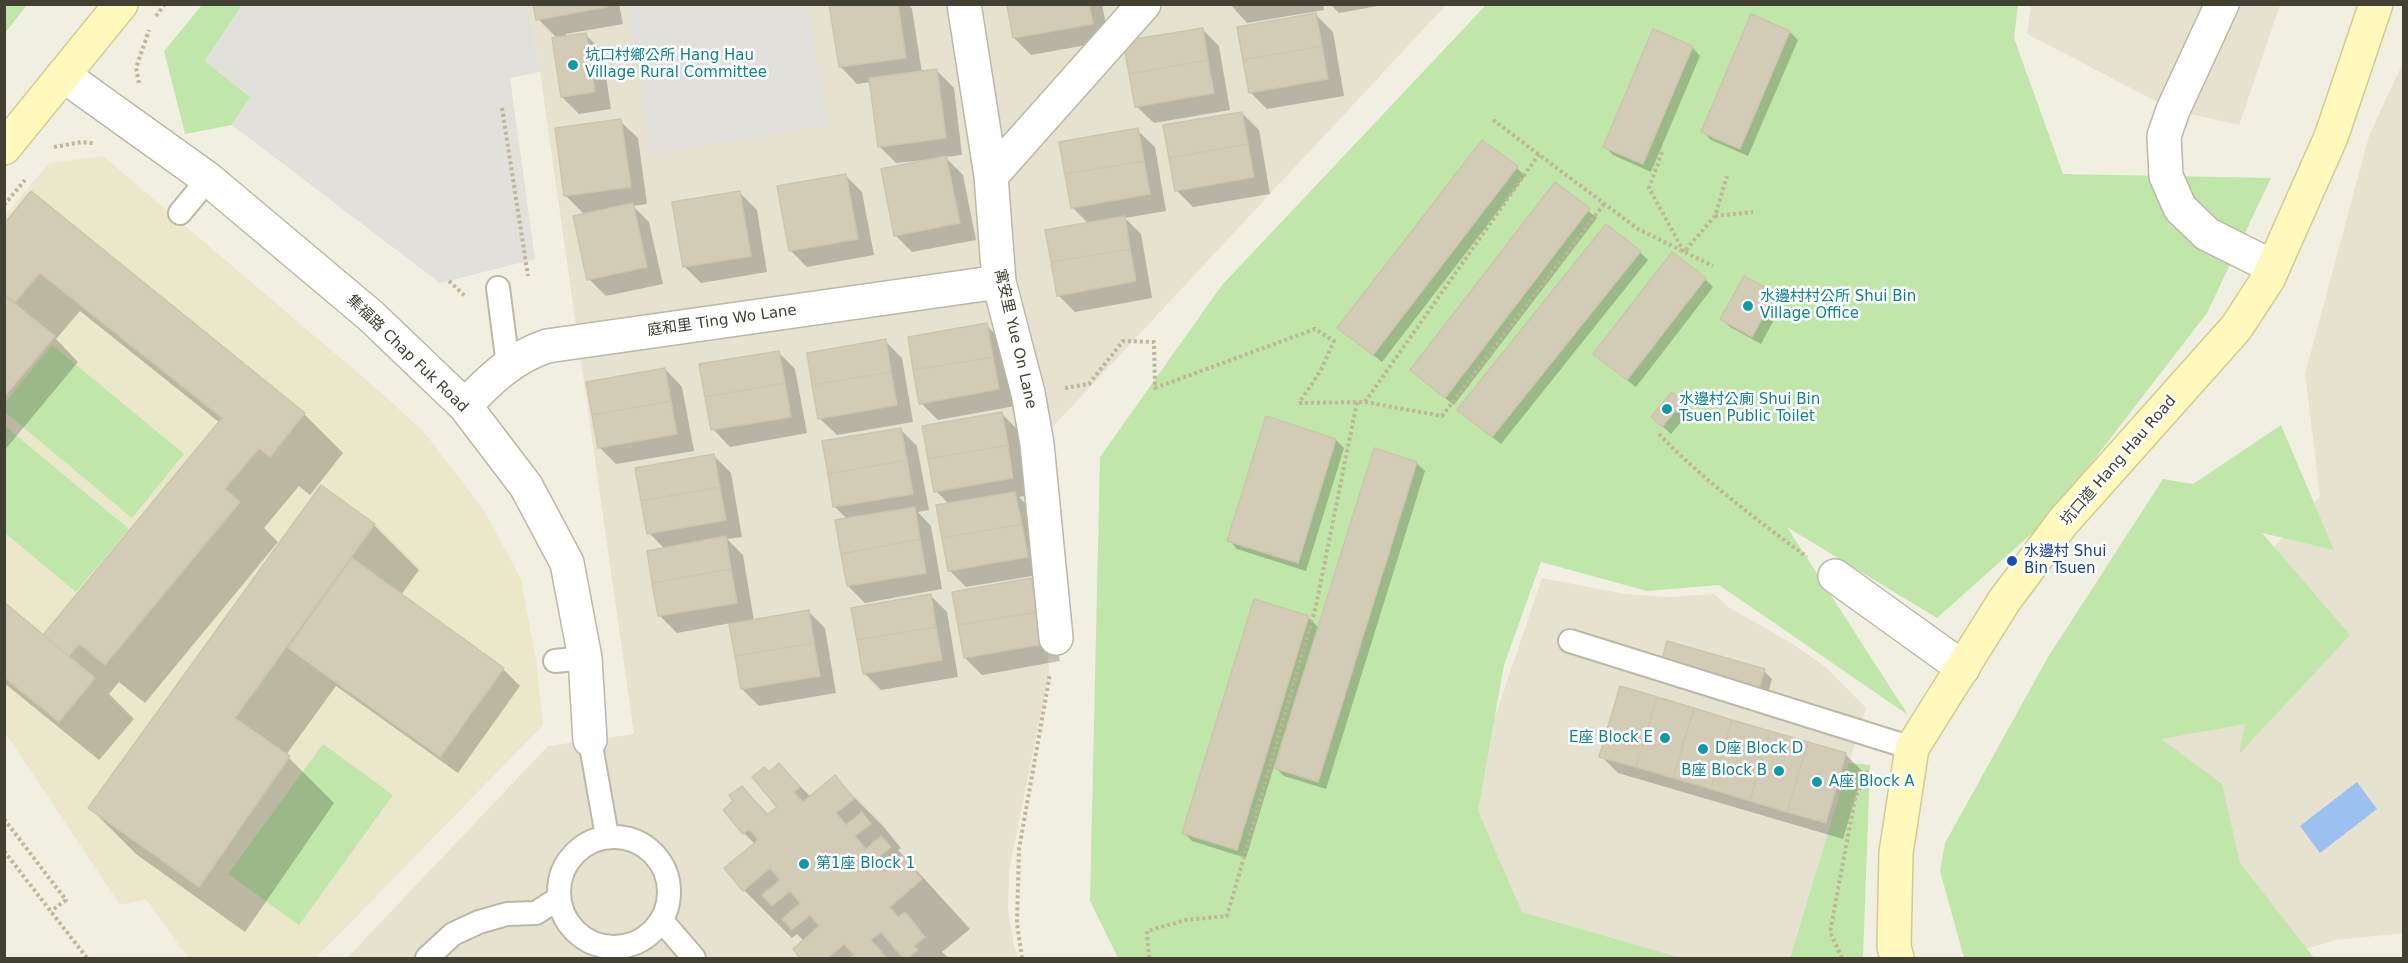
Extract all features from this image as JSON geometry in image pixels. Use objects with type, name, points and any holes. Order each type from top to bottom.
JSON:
[{"type":"main road","points":[[4,148],[121,4]]},
{"type":"main road","name":"坑口道 Hang Hau Road","points":[[1897,958],[1894,947],[1896,853],[1912,748],[2004,601],[2063,522],[2236,328],[2268,279],[2331,136],[2376,4]]},
{"type":"street","name":"寓安里 Yue On Lane","points":[[964,4],[991,176],[999,282],[1028,393],[1037,444],[1056,638]]},
{"type":"street","points":[[991,176],[1144,4]]},
{"type":"street","points":[[2222,4],[2173,110],[2164,136],[2166,176],[2180,208],[2207,234],[2273,267]]},
{"type":"street","name":"集福路 Chap Fuk Road","points":[[63,75],[208,179],[371,316],[465,406],[526,486],[567,563],[570,659],[590,740]]},
{"type":"street","name":"庭和里 Ting Wo Lane","points":[[465,406],[508,365],[520,357],[547,346],[999,282]]},
{"type":"street","points":[[1835,576],[1962,668]]},
{"type":"lane","points":[[180,213],[208,179]]},
{"type":"lane","points":[[498,288],[508,365]]},
{"type":"lane","points":[[1569,641],[1912,748]]},
{"type":"lane","points":[[590,740],[607,836]]},
{"type":"lane","points":[[607,836],[625,837],[642,843],[656,854],[666,870],[670,887],[669,905],[662,921],[636,944],[619,947],[602,946],[586,940],[573,929],[563,914],[559,898],[559,881],[576,851],[591,841],[607,836]]},
{"type":"lane","points":[[427,958],[453,934],[507,914],[536,913],[559,898]]},
{"type":"lane","points":[[662,921],[694,958]]},
{"type":"path","points":[[153,20],[165,4]]},
{"type":"path","points":[[141,91],[136,68],[150,29]]},
{"type":"path","points":[[502,108],[529,283]]},
{"type":"path","points":[[1493,120],[1638,229],[1713,266]]},
{"type":"path","points":[[48,154],[55,146],[82,142],[100,144]]},
{"type":"path","points":[[1662,152],[1649,188],[1684,252]]},
{"type":"path","points":[[1365,402],[1539,154]]},
{"type":"path","points":[[1684,252],[1715,216],[1727,176]]},
{"type":"path","points":[[4,205],[26,178]]},
{"type":"path","points":[[1028,393],[1089,384],[1123,340],[1154,342],[1155,388],[1315,329],[1334,341],[1321,370],[1299,403],[1365,402],[1442,416],[1604,204]]},
{"type":"path","points":[[1715,216],[1753,212]]},
{"type":"path","points":[[1149,958],[1147,931],[1186,920],[1227,916],[1316,606],[1357,402]]},
{"type":"path","points":[[1659,434],[1679,456],[1741,506],[1835,576]]},
{"type":"path","points":[[1022,958],[1017,924],[1019,849],[1056,638]]},
{"type":"path","points":[[4,819],[66,900],[51,911]]},
{"type":"path","points":[[4,851],[87,958]]},
{"type":"shaded area","points":[[242,5],[528,5],[540,72],[510,78],[535,259],[440,283],[232,125],[250,97],[205,61]]},
{"type":"shaded area","points":[[528,5],[1446,5],[1037,444],[1049,674],[1009,871],[1008,909],[1014,945],[1019,958],[347,958],[548,746],[634,734],[540,72]]},
{"type":"shaded area","points":[[628,5],[808,5],[828,125],[652,153]]},
{"type":"shaded area","points":[[2031,5],[2280,5],[2239,125],[2173,110],[2027,34]]},
{"type":"shaded area","points":[[2403,62],[2403,933],[2336,940],[2288,954],[2108,746],[2271,550],[2320,496],[2305,374],[2369,136]]},
{"type":"shaded area","points":[[103,156],[378,390],[424,432],[485,512],[521,579],[537,666],[543,725],[316,958],[188,958],[146,899],[120,905],[5,732],[4,217],[49,163]]},
{"type":"shaded area","points":[[1542,578],[1625,594],[1670,597],[1714,594],[1728,607],[1793,644],[1827,668],[1866,708],[1790,958],[1682,958],[1522,912],[1468,796]]},
{"type":"green space","points":[[4,5],[27,5],[5,33]]},
{"type":"green space","points":[[202,5],[242,5],[205,61],[250,97],[232,125],[185,134],[164,51]]},
{"type":"green space","points":[[1486,5],[2018,5],[2014,38],[2063,174],[2271,178],[2207,313],[2049,518],[1937,618],[1787,527],[1908,715],[1719,585],[1647,591],[1541,562],[1504,665],[1478,811],[1522,912],[1682,958],[1118,958],[1090,901],[1100,457],[1222,285]]},
{"type":"green space","points":[[52,345],[184,454],[132,518],[5,412],[5,403]]},
{"type":"green space","points":[[2281,425],[2334,550],[2262,533],[2350,635],[2239,754],[2245,724],[2161,739],[2222,784],[2240,863],[2314,958],[1964,958],[1940,871],[1945,843],[2048,657],[2163,479],[2193,484]]},
{"type":"green space","points":[[5,426],[129,529],[76,592],[5,533]]},
{"type":"green space","points":[[323,744],[393,795],[299,925],[228,874]]},
{"type":"green space","points":[[1849,763],[1870,765],[1863,958],[1790,958]]},
{"type":"water","points":[[2357,782],[2377,809],[2320,853],[2300,826]]},
{"type":"building","points":[[533,4],[606,4],[607,7],[536,20]]},
{"type":"building","points":[[829,4],[898,4],[906,58],[839,67]]},
{"type":"building","points":[[1089,4],[1093,24],[1013,38],[1007,5]]},
{"type":"building","points":[[1316,13],[1322,46],[1243,60],[1237,27]]},
{"type":"building","points":[[1751,14],[1790,31],[1740,149],[1701,132]]},
{"type":"building","points":[[1203,28],[1208,60],[1129,74],[1123,41]]},
{"type":"building","points":[[1653,29],[1693,46],[1643,164],[1603,147]]},
{"type":"building","name":"坑口村鄉公所 Hang Hau Village Rural Committee","points":[[586,33],[595,92],[561,97],[552,38]]},
{"type":"building","points":[[1322,46],[1328,79],[1249,93],[1243,60]]},
{"type":"building","points":[[1208,60],[1214,93],[1135,107],[1129,74]]},
{"type":"building","points":[[937,69],[946,138],[878,147],[869,78]]},
{"type":"building","points":[[1242,112],[1248,144],[1169,158],[1163,125]]},
{"type":"building","points":[[621,119],[631,187],[564,196],[555,128]]},
{"type":"building","points":[[1138,128],[1144,161],[1065,174],[1059,142]]},
{"type":"building","points":[[1482,140],[1518,166],[1373,355],[1337,328]]},
{"type":"building","points":[[1248,144],[1254,177],[1175,191],[1169,158]]},
{"type":"building","points":[[946,156],[960,223],[894,236],[881,169]]},
{"type":"building","points":[[1144,161],[1150,194],[1071,208],[1065,174]]},
{"type":"building","points":[[846,174],[858,239],[789,251],[777,186]]},
{"type":"building","points":[[1555,182],[1590,208],[1445,398],[1410,370]]},
{"type":"building","points":[[31,191],[305,413],[270,457],[259,448],[225,489],[240,502],[105,665],[79,644],[69,656],[43,635],[222,418],[40,273],[15,302],[4,294],[4,224]]},
{"type":"building","points":[[740,191],[751,256],[683,267],[672,202]]},
{"type":"building","points":[[633,203],[647,267],[587,280],[573,216]]},
{"type":"building","points":[[1125,216],[1130,249],[1051,262],[1045,230]]},
{"type":"building","points":[[1606,224],[1641,251],[1492,437],[1457,410]]},
{"type":"building","points":[[1130,249],[1136,281],[1057,296],[1051,262]]},
{"type":"building","points":[[1672,252],[1706,278],[1627,380],[1593,354]]},
{"type":"building","name":"水邊村村公所 Shui Bin Village Office","points":[[1744,276],[1776,293],[1752,337],[1720,319]]},
{"type":"building","points":[[4,295],[55,336],[4,397]]},
{"type":"building","points":[[987,323],[993,357],[913,370],[908,337]]},
{"type":"building","points":[[886,339],[891,372],[812,385],[807,353]]},
{"type":"building","points":[[779,351],[785,383],[705,397],[699,364]]},
{"type":"building","points":[[993,357],[999,389],[919,404],[913,370]]},
{"type":"building","points":[[665,368],[671,401],[592,415],[586,382]]},
{"type":"building","points":[[891,372],[897,405],[818,419],[812,385]]},
{"type":"building","points":[[785,383],[791,417],[711,430],[705,397]]},
{"type":"building","name":"水邊村公廁 Shui Bin Tsuen Public Toilet","points":[[1672,392],[1683,401],[1662,427],[1651,417]]},
{"type":"building","points":[[671,401],[677,434],[598,448],[592,415]]},
{"type":"building","points":[[1002,412],[1008,445],[928,459],[922,426]]},
{"type":"building","points":[[1266,416],[1336,439],[1298,563],[1227,541]]},
{"type":"building","points":[[901,428],[907,460],[828,474],[822,441]]},
{"type":"building","points":[[1008,445],[1013,478],[934,492],[928,459]]},
{"type":"building","points":[[1374,448],[1417,462],[1318,782],[1274,768]]},
{"type":"building","points":[[714,454],[720,487],[641,501],[635,468]]},
{"type":"building","points":[[907,460],[913,494],[833,507],[828,474]]},
{"type":"building","points":[[321,485],[375,524],[235,718],[290,756],[199,887],[88,808]]},
{"type":"building","points":[[720,487],[726,520],[647,534],[641,501]]},
{"type":"building","points":[[1015,492],[1022,524],[942,538],[936,505]]},
{"type":"building","points":[[915,507],[920,539],[841,554],[835,520]]},
{"type":"building","points":[[1022,524],[1028,557],[948,571],[942,538]]},
{"type":"building","points":[[726,536],[731,569],[652,583],[647,551]]},
{"type":"building","points":[[920,539],[926,573],[847,586],[841,554]]},
{"type":"building","points":[[352,558],[504,668],[440,757],[288,648]]},
{"type":"building","points":[[731,569],[737,603],[658,616],[652,583]]},
{"type":"building","points":[[1031,578],[1037,612],[958,625],[952,592]]},
{"type":"building","points":[[931,594],[936,627],[857,640],[851,608]]},
{"type":"building","points":[[1254,599],[1309,616],[1237,850],[1182,833]]},
{"type":"building","points":[[4,602],[95,678],[59,722],[4,677]]},
{"type":"building","points":[[809,610],[814,643],[735,656],[729,624]]},
{"type":"building","points":[[1037,612],[1043,644],[964,658],[958,625]]},
{"type":"building","points":[[936,627],[942,660],[863,674],[857,640]]},
{"type":"building","points":[[1667,641],[1765,669],[1758,691],[1661,663]]},
{"type":"building","points":[[814,643],[820,676],[741,689],[735,656]]},
{"type":"building","points":[[1620,686],[1657,697],[1636,767],[1599,757]]},
{"type":"building","name":"E座 Block E","points":[[1657,697],[1694,708],[1673,778],[1636,767]]},
{"type":"building","name":"D座 Block D","points":[[1694,708],[1732,720],[1711,789],[1673,778]]},
{"type":"building","points":[[1732,720],[1770,731],[1750,801],[1711,789]]},
{"type":"building","name":"B座 Block B","points":[[1770,731],[1808,742],[1787,812],[1750,801]]},
{"type":"building","name":"A座 Block A","points":[[1808,742],[1846,753],[1826,823],[1787,812]]},
{"type":"building","name":"第1座 Block 1","points":[[779,763],[800,787],[794,792],[803,802],[835,775],[854,799],[836,813],[846,825],[862,812],[871,824],[855,836],[866,849],[881,836],[891,847],[875,860],[885,872],[903,857],[922,879],[890,907],[898,917],[905,912],[925,937],[914,946],[918,950],[908,958],[903,958],[881,932],[871,940],[887,958],[849,958],[854,955],[844,944],[828,958],[800,958],[793,949],[819,926],[810,915],[792,930],[782,919],[800,903],[790,891],[772,906],[762,895],[780,880],[770,868],[743,891],[724,868],[758,840],[749,829],[743,834],[723,810],[733,801],[729,795],[742,786],[767,815],[777,807],[752,777],[764,767],[769,772]]},
{"type":"place","name":"坑口村鄉公所 Hang Hau Village Rural Committee","points":[[573,65]]},
{"type":"place","name":"水邊村村公所 Shui Bin Village Office","points":[[1748,306]]},
{"type":"place","name":"水邊村公廁 Shui Bin Tsuen Public Toilet","points":[[1667,409]]},
{"type":"place","name":"水邊村 Shui Bin Tsuen","points":[[2012,561]]},
{"type":"place","name":"E座 Block E","points":[[1665,738]]},
{"type":"place","name":"D座 Block D","points":[[1703,749]]},
{"type":"place","name":"B座 Block B","points":[[1779,771]]},
{"type":"place","name":"A座 Block A","points":[[1817,782]]},
{"type":"place","name":"第1座 Block 1","points":[[804,864]]}]
